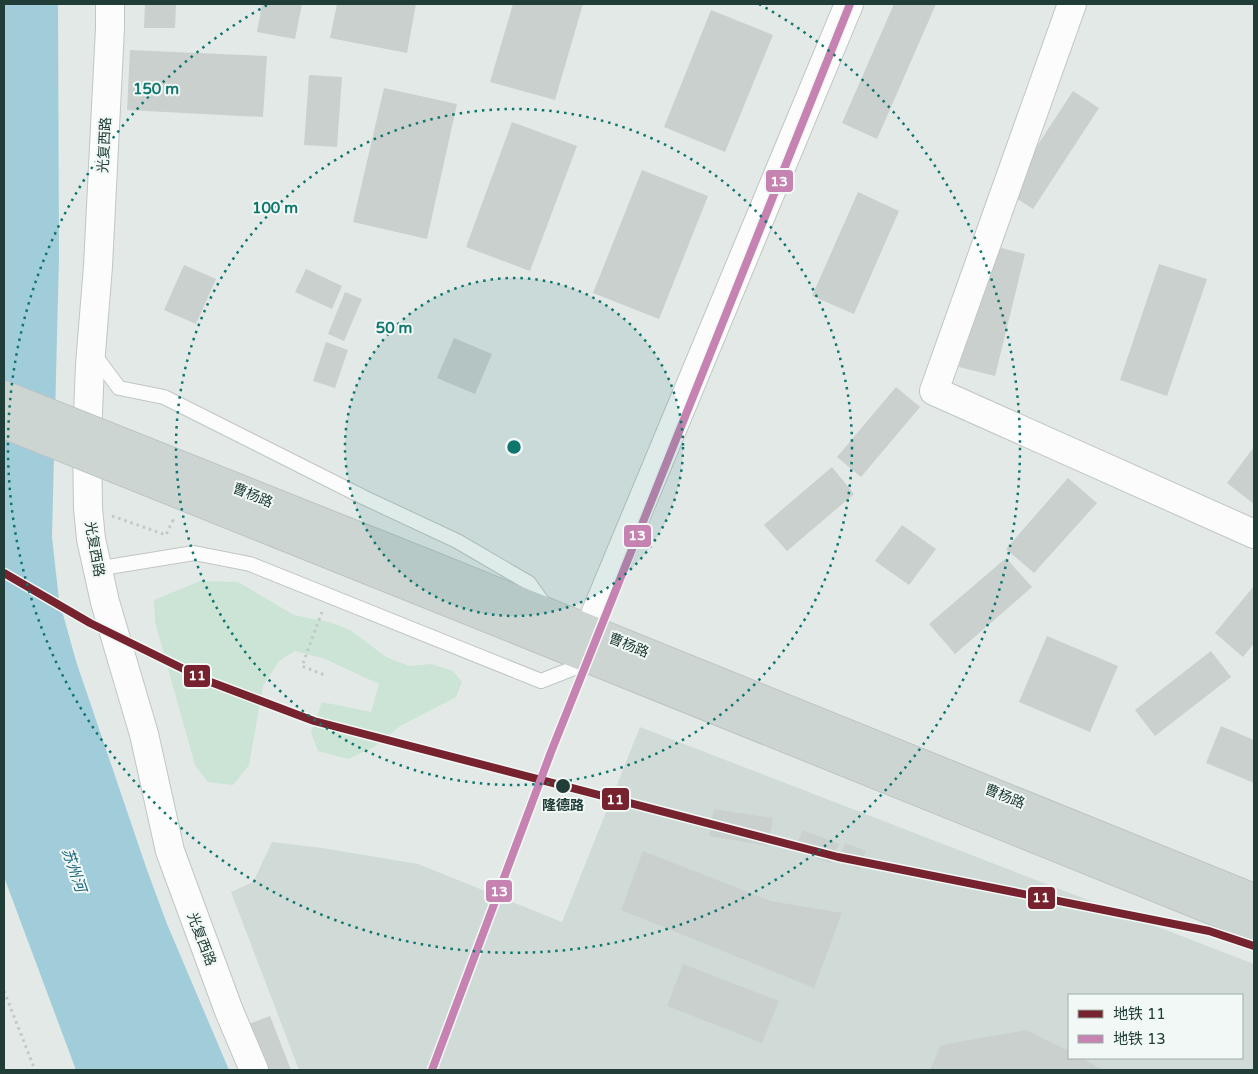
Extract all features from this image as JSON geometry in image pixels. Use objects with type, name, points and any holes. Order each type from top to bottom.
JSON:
[{"type":"main road","name":"曹杨路","points":[[4,395],[428,564],[1254,898]]},
{"type":"main road","name":"曹杨路","points":[[4,424],[1254,926]]},
{"type":"street","name":"光复西路","points":[[110,4],[87,438],[88,508],[96,568],[144,734],[170,851],[225,1002],[254,1070]]},
{"type":"street","points":[[589,630],[849,4]]},
{"type":"street","points":[[1072,4],[934,391],[1254,534]]},
{"type":"lane","points":[[91,350],[119,388],[164,397],[365,498],[457,541],[529,583],[551,614]]},
{"type":"lane","points":[[96,568],[194,553],[250,564],[541,681],[587,663]]},
{"type":"path","points":[[88,508],[166,535],[173,520],[165,517]]},
{"type":"path","points":[[326,676],[302,666],[328,595]]},
{"type":"path","points":[[4,991],[35,1070]]},
{"type":"shaded area","points":[[640,727],[1254,964],[1254,1070],[299,1070],[231,892],[253,882],[272,842],[322,848],[418,864],[562,922]]},
{"type":"green space","points":[[200,581],[238,582],[294,615],[329,622],[350,630],[386,657],[409,666],[431,664],[453,671],[462,682],[456,697],[400,726],[374,747],[348,759],[318,751],[311,733],[322,702],[371,712],[379,684],[325,659],[295,651],[279,661],[263,686],[249,765],[233,785],[208,782],[195,765],[155,622],[154,600]]},
{"type":"water","name":"苏州河","points":[[4,4],[58,4],[59,257],[52,537],[59,600],[76,661],[147,870],[167,924],[229,1070],[76,1070],[4,877]]},
{"type":"building","points":[[145,4],[176,4],[175,28],[144,28]]},
{"type":"building","points":[[262,4],[302,4],[295,39],[257,32]]},
{"type":"building","points":[[337,4],[416,4],[407,53],[330,38]]},
{"type":"building","points":[[513,4],[583,4],[555,100],[490,82]]},
{"type":"building","points":[[894,4],[936,4],[877,139],[842,123]]},
{"type":"building","points":[[711,10],[773,35],[725,152],[664,127]]},
{"type":"building","points":[[130,50],[267,56],[263,117],[127,110]]},
{"type":"building","points":[[309,75],[342,77],[337,147],[304,145]]},
{"type":"building","points":[[384,88],[457,104],[427,239],[353,222]]},
{"type":"building","points":[[1073,91],[1099,108],[1033,209],[1007,192]]},
{"type":"building","points":[[512,122],[577,146],[530,271],[466,247]]},
{"type":"building","points":[[642,170],[708,196],[659,319],[593,293]]},
{"type":"building","points":[[858,192],[899,211],[854,314],[812,296]]},
{"type":"building","points":[[989,245],[1025,254],[995,376],[959,367]]},
{"type":"building","points":[[1159,264],[1207,279],[1167,396],[1120,380]]},
{"type":"building","points":[[184,265],[216,279],[196,324],[164,310]]},
{"type":"building","points":[[306,269],[342,286],[332,309],[295,292]]},
{"type":"building","points":[[345,292],[362,299],[344,341],[328,334]]},
{"type":"building","points":[[454,338],[492,354],[475,394],[437,378]]},
{"type":"building","points":[[326,342],[348,350],[335,388],[313,381]]},
{"type":"building","points":[[896,387],[920,407],[861,477],[837,457]]},
{"type":"building","points":[[1254,447],[1254,504],[1227,483]]},
{"type":"building","points":[[832,467],[854,494],[787,551],[764,525]]},
{"type":"building","points":[[1068,478],[1097,503],[1034,573],[1006,549]]},
{"type":"building","points":[[902,525],[936,549],[909,585],[875,561]]},
{"type":"building","points":[[1006,558],[1032,587],[955,654],[929,624]]},
{"type":"building","points":[[1254,586],[1254,643],[1243,657],[1215,633]]},
{"type":"building","points":[[1047,636],[1118,666],[1090,732],[1019,702]]},
{"type":"building","points":[[1211,651],[1231,677],[1155,736],[1135,710]]},
{"type":"building","points":[[1221,726],[1254,740],[1254,783],[1206,763]]},
{"type":"building","points":[[714,809],[773,818],[768,846],[709,836]]},
{"type":"building","points":[[803,830],[839,844],[830,863],[795,849]]},
{"type":"building","points":[[845,843],[866,851],[859,869],[839,861]]},
{"type":"building","points":[[643,851],[771,901],[842,913],[814,988],[621,910]]},
{"type":"building","points":[[683,964],[779,1001],[762,1043],[667,1006]]},
{"type":"building","points":[[270,1016],[291,1070],[268,1070],[249,1024]]},
{"type":"building","points":[[1026,1030],[1068,1051],[1068,1059],[1084,1059],[1103,1070],[930,1070],[941,1045]]},
{"type":"metro line","name":"13","points":[[432,1070],[551,752],[850,4]]},
{"type":"metro line","name":"11","points":[[4,573],[90,623],[208,681],[314,721],[838,857],[1209,931],[1254,946]]},
{"type":"place","name":"隆德路","points":[[563,786]]}]
